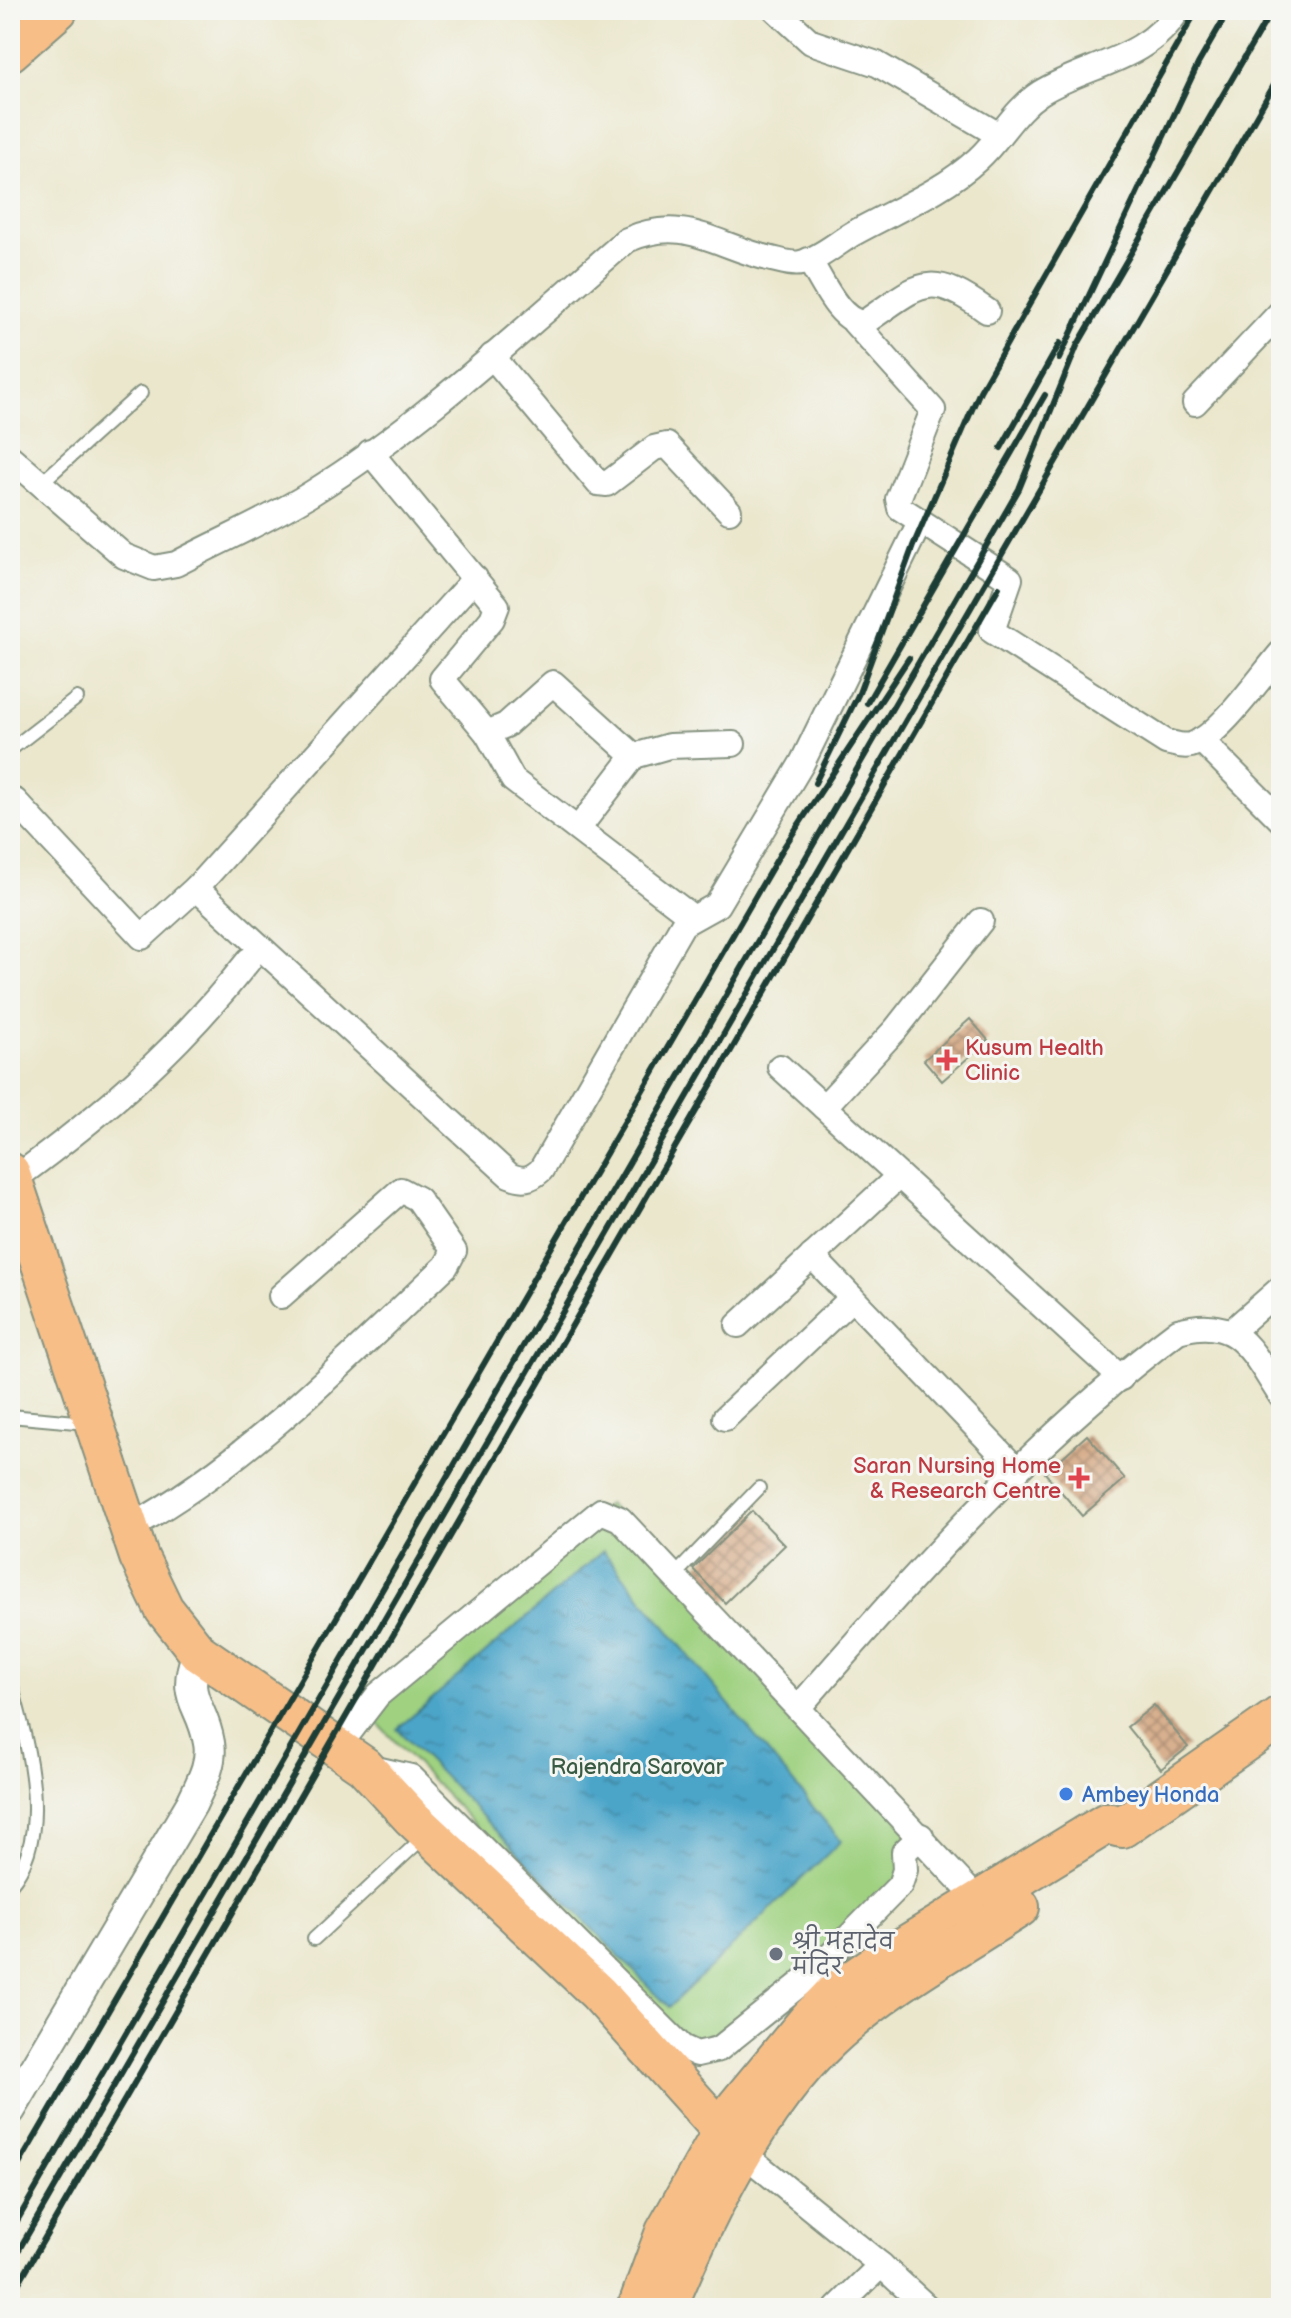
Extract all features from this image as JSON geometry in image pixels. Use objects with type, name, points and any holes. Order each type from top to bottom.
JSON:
[{"type":"highway","points":[[638,2308],[666,2232],[733,2143],[829,2039],[897,1985],[1120,1843],[1122,1827],[1281,1716]]},
{"type":"highway","points":[[666,2308],[756,2081],[836,1992],[978,1900],[1107,1823],[1122,1827]]},
{"type":"main road","points":[[10,52],[58,10]]},
{"type":"main road","points":[[12,1176],[139,1557],[164,1609],[198,1652],[351,1757],[598,1993],[733,2143]]},
{"type":"street","points":[[776,10],[811,42],[877,64],[999,135]]},
{"type":"street","points":[[10,457],[115,550],[138,564],[154,568],[176,564],[311,494],[370,452],[492,356],[627,240],[649,230],[669,228],[696,232],[767,258],[800,263],[809,260],[854,233],[912,206],[966,169],[1015,114],[1036,96],[1122,58],[1152,39],[1178,10]]},
{"type":"street","points":[[809,260],[845,315],[933,410],[898,499],[900,508],[1010,579],[992,631],[1166,742],[1190,745],[1201,740],[1281,653]]},
{"type":"street","points":[[854,322],[865,322],[914,289],[934,284],[960,291],[987,311]]},
{"type":"street","points":[[1195,403],[1281,312]]},
{"type":"street","points":[[492,356],[598,483],[607,484],[654,448],[667,445],[729,511]]},
{"type":"street","points":[[370,452],[495,602],[497,610],[442,679],[487,733],[513,780],[692,917]]},
{"type":"street","points":[[196,888],[509,1175],[521,1180],[533,1178],[541,1170],[683,924],[692,917],[709,913],[717,905],[802,763],[920,522]]},
{"type":"street","points":[[10,806],[15,801],[142,937],[196,888],[475,578]]},
{"type":"street","points":[[487,733],[506,725],[553,683],[634,756]]},
{"type":"street","points":[[1201,740],[1281,820]]},
{"type":"street","points":[[578,829],[634,756],[669,746],[733,744]]},
{"type":"street","points":[[824,1107],[896,1029],[981,921]]},
{"type":"street","points":[[12,1176],[100,1117],[150,1072],[189,1033],[249,960]]},
{"type":"street","points":[[780,1067],[1121,1378]]},
{"type":"street","points":[[738,1325],[899,1176]]},
{"type":"street","points":[[129,1528],[178,1501],[237,1456],[446,1266],[454,1251],[418,1199],[401,1190],[281,1296]]},
{"type":"street","points":[[812,1256],[1017,1470]]},
{"type":"street","points":[[1231,1332],[1281,1288]]},
{"type":"street","points":[[725,1418],[852,1298]]},
{"type":"street","points":[[799,1707],[913,1575],[1017,1470],[1178,1331],[1202,1324],[1231,1332],[1251,1351],[1281,1396]]},
{"type":"street","points":[[921,1836],[904,1852],[903,1878],[893,1894],[834,1952],[800,1984],[719,2049],[697,2054],[682,2047],[411,1777],[351,1757],[378,1695],[601,1511],[620,1519],[921,1836],[978,1900]]},
{"type":"street","points":[[10,2110],[192,1803],[207,1769],[210,1744],[190,1695],[190,1675],[198,1652]]},
{"type":"street","points":[[733,2143],[881,2265],[928,2308]]},
{"type":"street","points":[[837,2308],[881,2265]]},
{"type":"lane","points":[[40,484],[141,393]]},
{"type":"lane","points":[[10,750],[77,698]]},
{"type":"lane","points":[[10,1416],[97,1424]]},
{"type":"lane","points":[[674,1576],[759,1488]]},
{"type":"lane","points":[[10,1680],[29,1749],[33,1790],[28,1851],[21,1871],[10,1885]]},
{"type":"lane","points":[[314,1939],[428,1833]]},
{"type":"green space","name":"Rajendra Sarovar","points":[[608,1504],[931,1848],[724,2043],[687,2047],[366,1711]]},
{"type":"water","name":"Rajendra Sarovar","points":[[603,1551],[841,1841],[669,2007],[397,1729]]},
{"type":"building","points":[[970,1019],[988,1040],[942,1081],[924,1060]]},
{"type":"building","points":[[1087,1435],[1125,1479],[1082,1516],[1045,1473]]},
{"type":"building","points":[[752,1511],[785,1545],[725,1603],[693,1569]]},
{"type":"building","points":[[1154,1705],[1188,1747],[1161,1769],[1127,1727]]},
{"type":"railway","points":[[815,783],[859,693],[913,546],[980,391],[1197,10]]},
{"type":"railway","points":[[1059,359],[1198,64],[1229,10]]},
{"type":"railway","points":[[10,2233],[1019,489],[1077,346],[1272,10]]},
{"type":"railway","points":[[10,2265],[1281,73]]},
{"type":"railway","points":[[1001,448],[1060,343]]},
{"type":"railway","points":[[867,703],[1045,395]]},
{"type":"railway","points":[[10,2298],[999,587]]},
{"type":"railway","points":[[10,2180],[784,847],[909,658]]},
{"type":"place","name":"Kusum Health Clinic","points":[[947,1060]]},
{"type":"place","name":"Saran Nursing Home & Research Centre","points":[[1079,1478]]},
{"type":"place","name":"Ambey Honda","points":[[1066,1794]]},
{"type":"place","name":"श्री महादेव मंदिर","points":[[776,1954]]}]
